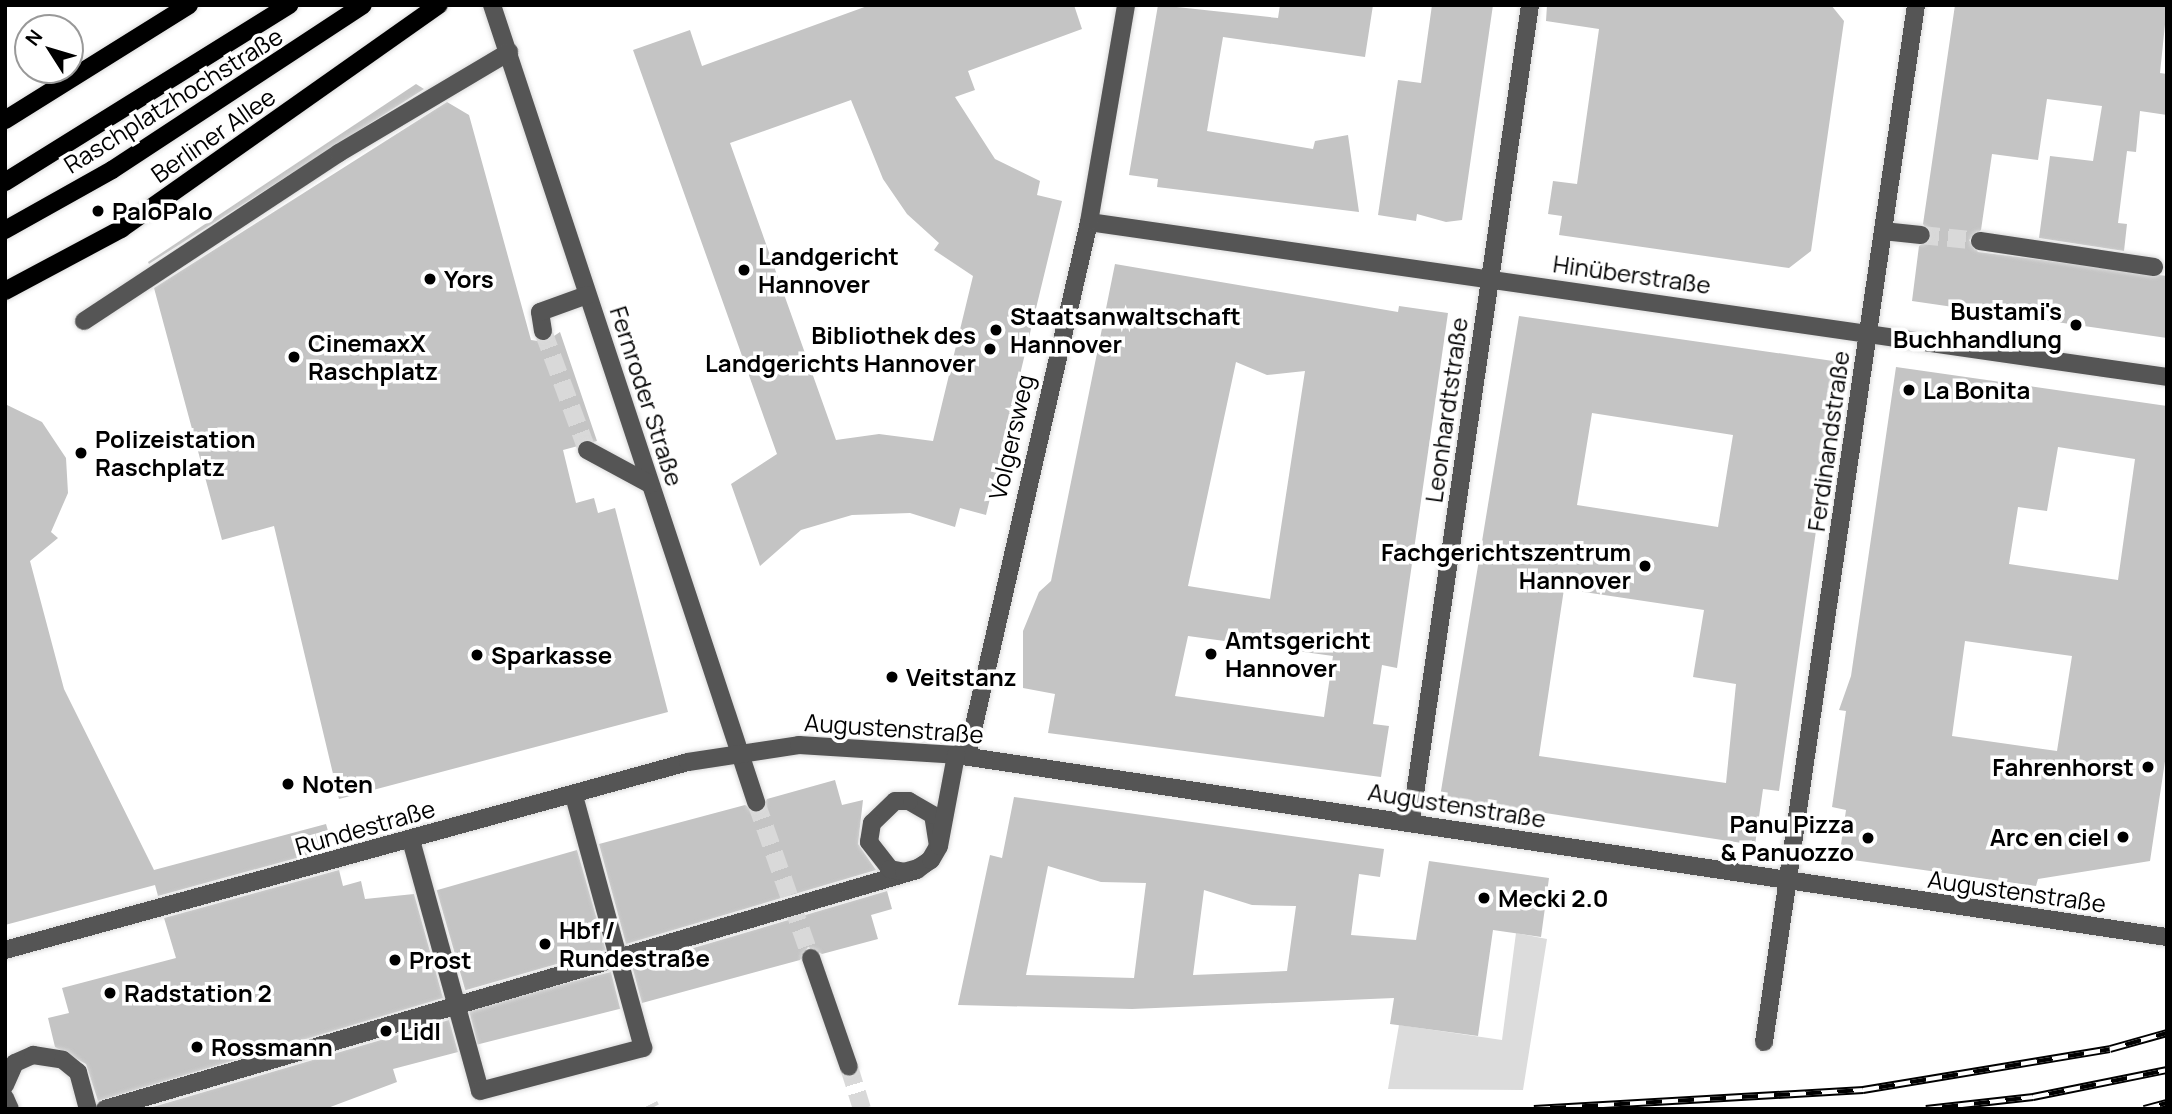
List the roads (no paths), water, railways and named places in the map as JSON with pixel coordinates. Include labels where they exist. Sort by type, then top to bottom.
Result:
[{"type":"main road","points":[[5,120],[189,5]]},
{"type":"main road","name":"Raschplatzhochstraße","points":[[5,183],[289,5]]},
{"type":"main road","name":"Raschplatzhochstraße","points":[[5,230],[113,170],[363,5]]},
{"type":"main road","name":"Berliner Allee","points":[[5,291],[121,229],[439,5]]},
{"type":"street","name":"Fernroder Straße","points":[[492,5],[756,802]]},
{"type":"street","name":"Volgersweg","points":[[105,1109],[917,870],[923,865],[930,860],[938,846],[933,815],[909,801],[895,801],[872,823],[869,842],[890,869],[904,872],[918,868],[925,864],[931,860],[939,846],[1089,222],[1126,5]]},
{"type":"street","name":"Leonhardtstraße","points":[[1411,821],[1530,5]]},
{"type":"street","name":"Ferdinandstraße","points":[[1764,1042],[1791,884],[1916,5]]},
{"type":"street","points":[[85,321],[339,153],[509,52]]},
{"type":"street","name":"Hinüberstraße","points":[[1089,222],[2167,377]]},
{"type":"street","points":[[1884,231],[1921,235]]},
{"type":"street","points":[[1980,240],[2154,267]]},
{"type":"street","points":[[543,331],[540,312],[587,295]]},
{"type":"street","points":[[587,450],[650,484]]},
{"type":"street","name":"Augustenstraße","points":[[738,751],[799,745],[961,755],[1411,821],[1791,884],[2167,937]]},
{"type":"street","name":"Rundestraße","points":[[5,950],[738,751]]},
{"type":"street","points":[[411,839],[480,1091],[643,1048],[574,795]]},
{"type":"street","points":[[811,957],[849,1067]]},
{"type":"street","points":[[5,1085],[15,1063],[33,1055],[63,1060],[78,1072],[88,1109]]},
{"type":"street","points":[[5,1098],[10,1109]]},
{"type":"tunnel","points":[[1921,235],[1980,241]]},
{"type":"tunnel","points":[[543,331],[587,450]]},
{"type":"tunnel","points":[[756,802],[811,958]]},
{"type":"tunnel","points":[[849,1067],[862,1109]]},
{"type":"tunnel","points":[[649,1105],[651,1109]]},
{"type":"railway","points":[[1534,1109],[1863,1090],[2110,1049],[2167,1033]]},
{"type":"railway","points":[[1926,1109],[2033,1097],[2167,1070]]},
{"type":"railway","points":[[2144,1109],[2167,1103]]},
{"type":"place","name":"PaloPalo","points":[[98,211]]},
{"type":"place","name":"Landgericht Hannover","points":[[744,270]]},
{"type":"place","name":"Yors","points":[[430,279]]},
{"type":"place","name":"Bustami's Buchhandlung","points":[[2076,325]]},
{"type":"place","name":"Staatsanwaltschaft Hannover","points":[[996,330]]},
{"type":"place","name":"Bibliothek des Landgerichts Hannover","points":[[990,349]]},
{"type":"place","name":"CinemaxX Raschplatz","points":[[294,357]]},
{"type":"place","name":"La Bonita","points":[[1909,390]]},
{"type":"place","name":"Polizeistation Raschplatz","points":[[81,453]]},
{"type":"place","name":"Fachgerichtszentrum Hannover","points":[[1645,566]]},
{"type":"place","name":"Amtsgericht Hannover","points":[[1211,654]]},
{"type":"place","name":"Sparkasse","points":[[477,655]]},
{"type":"place","name":"Veitstanz","points":[[892,677]]},
{"type":"place","name":"Fahrenhorst","points":[[2148,767]]},
{"type":"place","name":"Noten","points":[[288,784]]},
{"type":"place","name":"Arc en ciel","points":[[2123,837]]},
{"type":"place","name":"Panu Pizza & Panuozzo","points":[[1868,838]]},
{"type":"place","name":"Mecki 2.0","points":[[1484,898]]},
{"type":"place","name":"Hbf / Rundestraße","points":[[545,944]]},
{"type":"place","name":"Prost","points":[[395,960]]},
{"type":"place","name":"Radstation 2","points":[[110,993]]},
{"type":"place","name":"Lidl","points":[[386,1031]]},
{"type":"place","name":"Rossmann","points":[[197,1047]]}]
